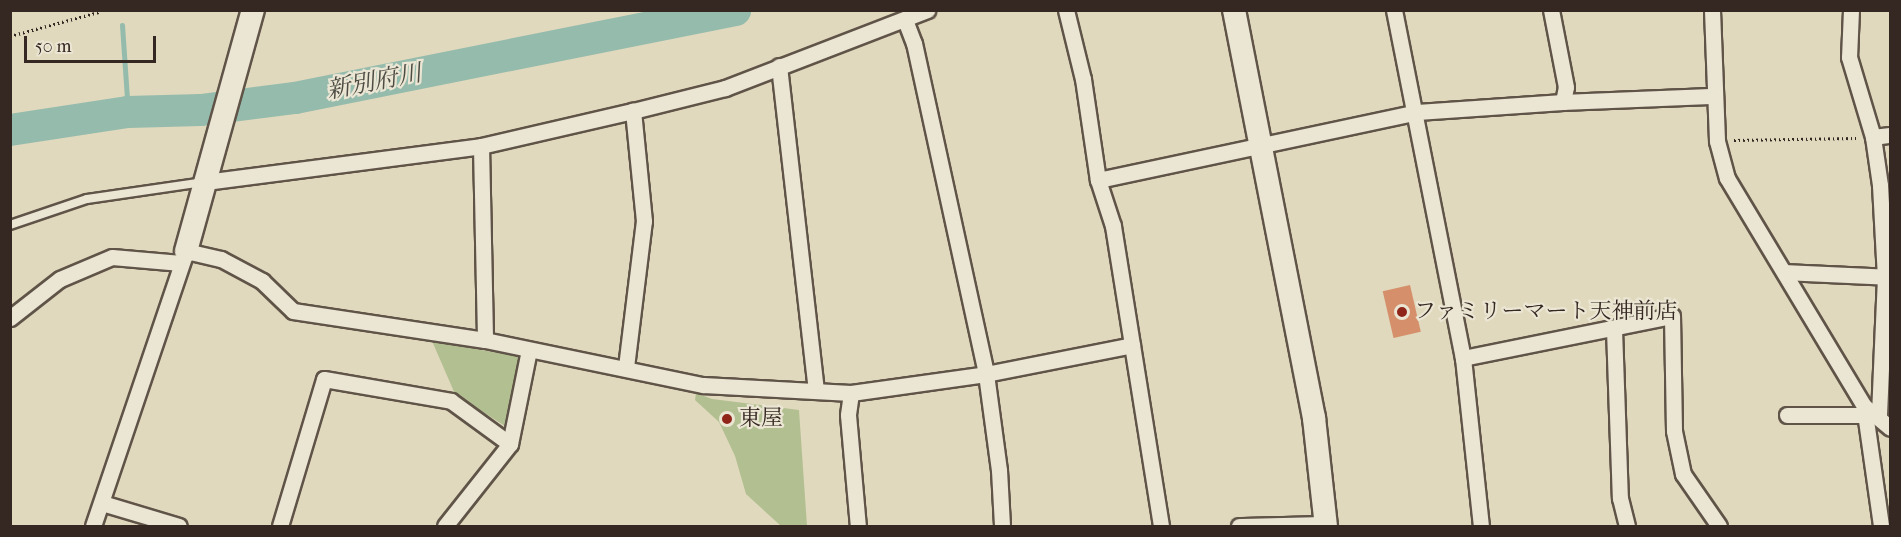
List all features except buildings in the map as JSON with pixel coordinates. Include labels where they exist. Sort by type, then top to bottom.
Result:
[{"type":"street","points":[[93,526],[184,257],[253,10]]},
{"type":"street","points":[[207,174],[481,146],[725,88],[927,10]]},
{"type":"street","points":[[1066,10],[1083,78],[1098,180],[1113,226],[1161,526]]},
{"type":"street","points":[[1234,10],[1263,144],[1314,418],[1326,525],[1239,526]]},
{"type":"street","points":[[1394,10],[1417,112],[1463,358],[1481,526]]},
{"type":"street","points":[[1551,10],[1566,87],[1563,102]]},
{"type":"street","points":[[1712,10],[1717,141],[1726,178],[1869,413],[1890,428]]},
{"type":"street","points":[[1851,10],[1849,57],[1873,138],[1888,277],[1869,413],[1881,526]]},
{"type":"street","points":[[905,20],[914,43],[986,374],[999,470],[1002,526]]},
{"type":"street","points":[[779,66],[816,390]]},
{"type":"street","points":[[1098,180],[1417,112],[1563,102],[1715,96]]},
{"type":"street","points":[[626,367],[644,221],[633,111]]},
{"type":"street","points":[[1873,138],[1890,135]]},
{"type":"street","points":[[481,146],[485,340]]},
{"type":"street","points":[[10,318],[60,279],[112,257],[184,257],[221,259],[262,281],[293,311],[485,340],[626,367],[703,385],[851,393],[986,374],[1132,345]]},
{"type":"street","points":[[1785,272],[1888,277]]},
{"type":"street","points":[[1463,358],[1672,316],[1674,431],[1683,474],[1719,526]]},
{"type":"street","points":[[1614,328],[1620,498],[1627,526]]},
{"type":"street","points":[[445,526],[510,444],[529,350]]},
{"type":"street","points":[[280,526],[324,379],[451,401],[510,444]]},
{"type":"street","points":[[851,393],[848,415],[858,526]]},
{"type":"street","points":[[1787,415],[1869,413]]},
{"type":"street","points":[[102,503],[179,526]]},
{"type":"lane","points":[[10,225],[87,199],[207,174]]},
{"type":"path","points":[[10,36],[104,10]]},
{"type":"path","points":[[1717,141],[1873,138]]},
{"type":"green space","points":[[432,341],[519,357],[505,426],[455,394]]},
{"type":"green space","points":[[696,393],[712,399],[799,410],[807,526],[781,526],[746,494],[735,456],[719,422],[695,400]]},
{"type":"waterway","name":"新別府川","points":[[10,130],[128,112],[201,110],[295,98],[735,10]]},
{"type":"waterway","points":[[122,25],[128,112]]},
{"type":"place","name":"ファミリーマート天神前店","points":[[1402,312]]},
{"type":"place","name":"東屋","points":[[727,419]]}]
